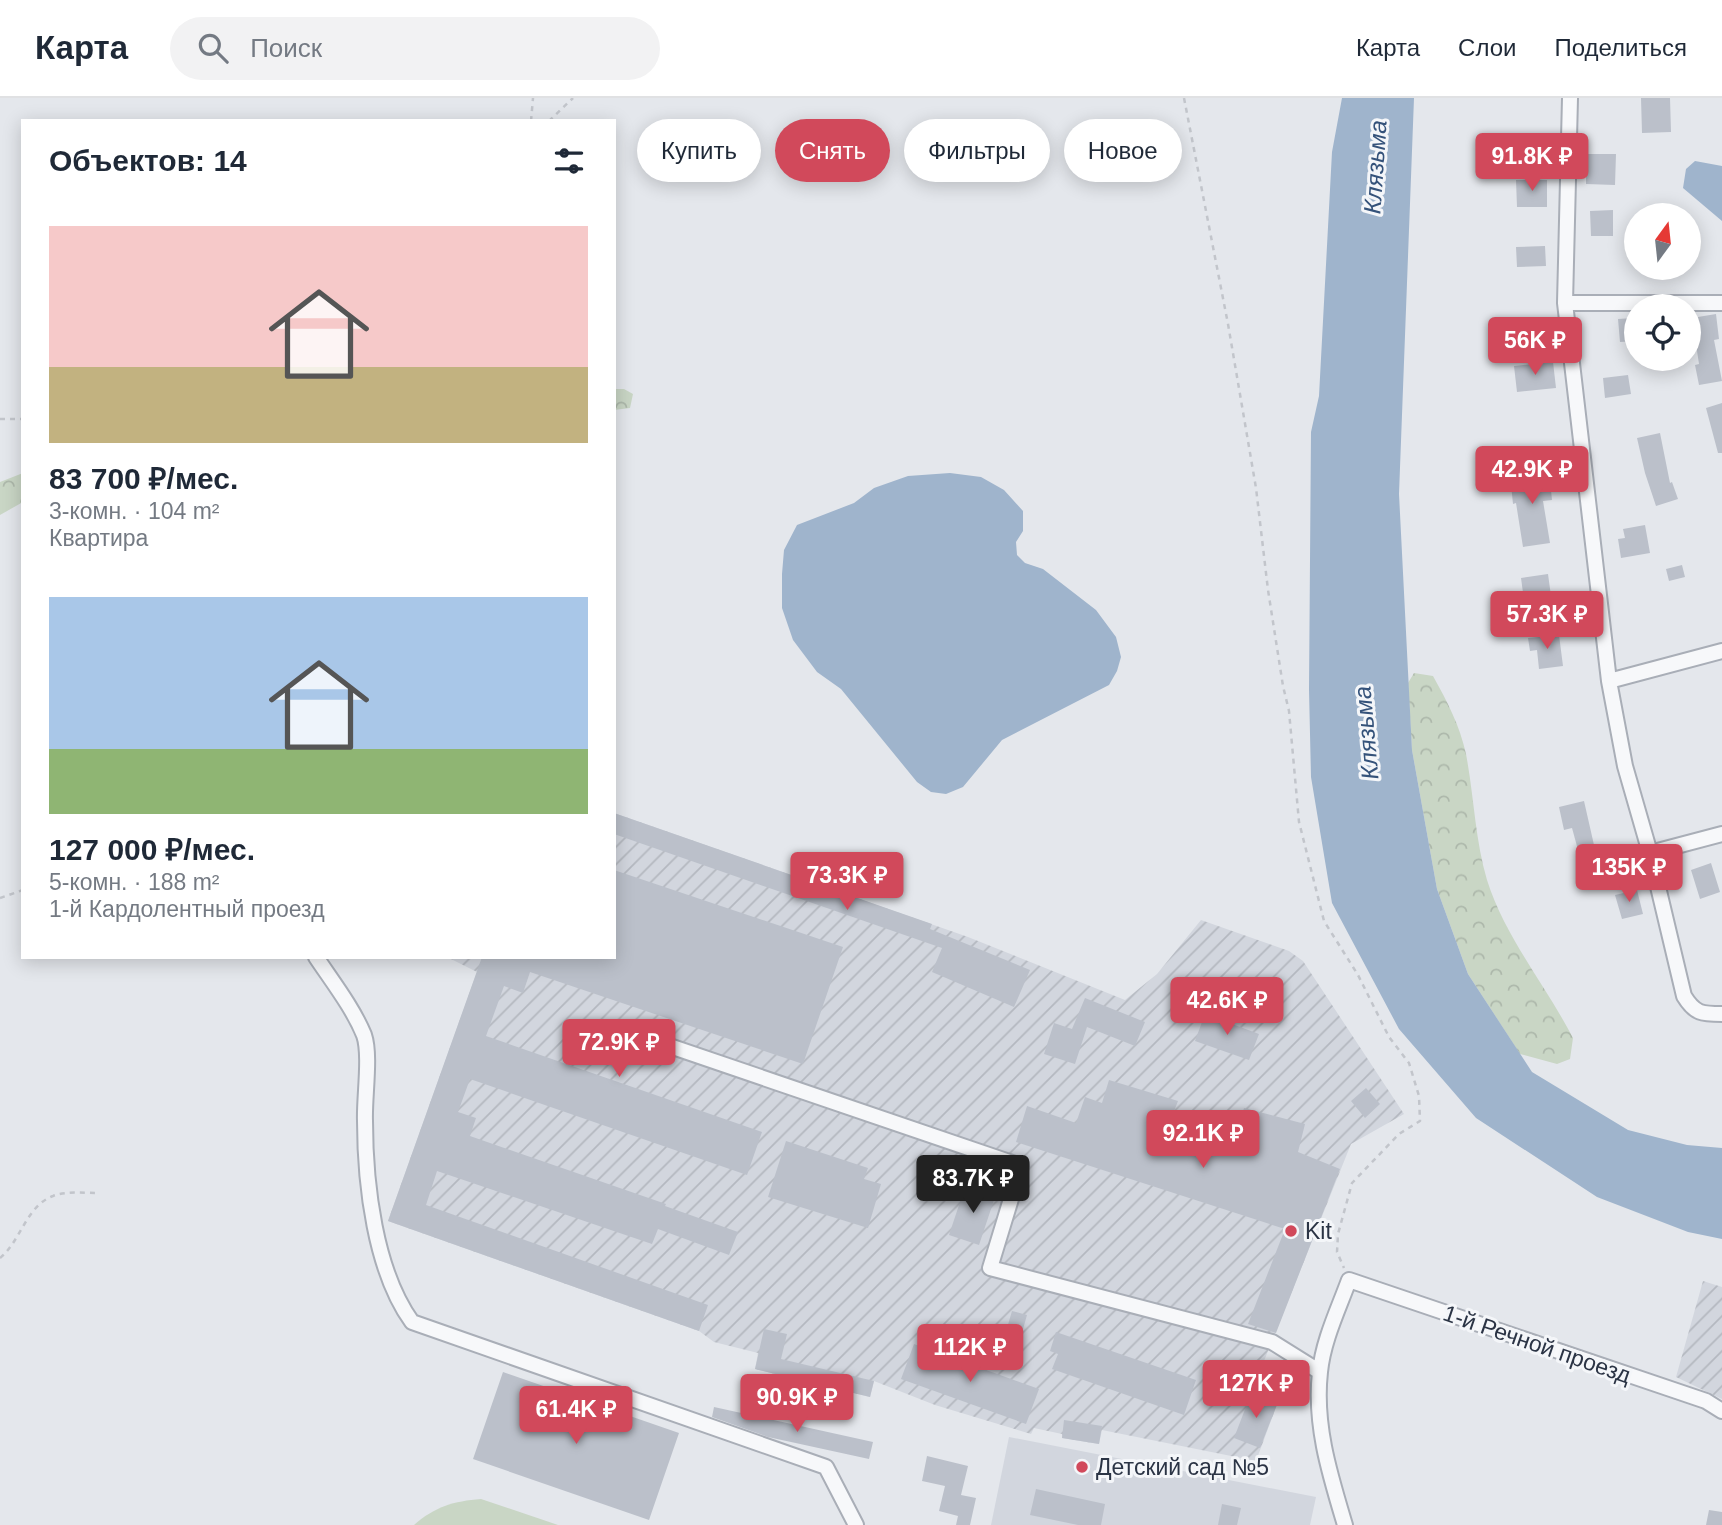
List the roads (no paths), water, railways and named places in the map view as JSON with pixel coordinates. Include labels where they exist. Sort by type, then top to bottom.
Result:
[{"type":"street","points":[[1570,98],[1565,303],[1609,681],[1625,766],[1650,853],[1684,996],[1691,1008],[1704,1014],[1722,1014]]},
{"type":"street","points":[[1565,303],[1722,303]]},
{"type":"street","points":[[1609,681],[1722,651]]},
{"type":"street","points":[[1650,853],[1722,834]]},
{"type":"street","points":[[317,959],[365,1037],[367,1163],[375,1227],[387,1278],[399,1304],[412,1322],[826,1467],[859,1524]]},
{"type":"street","points":[[655,1041],[1021,1166],[990,1268],[1272,1342],[1320,1372],[1320,1432],[1345,1525]]},
{"type":"street","name":"1-й Речной проезд","points":[[1320,1372],[1328,1338],[1349,1280],[1706,1401],[1722,1411]]},
{"type":"water","name":"Клязьма","points":[[1342,98],[1414,98],[1399,494],[1412,750],[1437,889],[1468,974],[1532,1072],[1628,1130],[1687,1145],[1722,1148],[1722,1239],[1688,1232],[1597,1197],[1476,1118],[1399,1029],[1332,903],[1311,777],[1311,432],[1319,396],[1332,152]]},
{"type":"water","points":[[1695,161],[1722,166],[1722,221],[1683,188],[1686,169]]},
{"type":"water","points":[[950,473],[981,477],[1004,490],[1023,511],[1023,531],[1016,542],[1017,555],[1025,563],[1043,569],[1096,610],[1116,637],[1121,657],[1109,685],[1002,740],[963,787],[946,794],[931,792],[917,782],[841,689],[817,672],[793,640],[782,608],[782,574],[784,550],[797,525],[854,503],[874,488],[908,476]]},
{"type":"place","name":"Kit","points":[[1291,1231]]},
{"type":"place","name":"Детский сад №5","points":[[1082,1467]]}]
